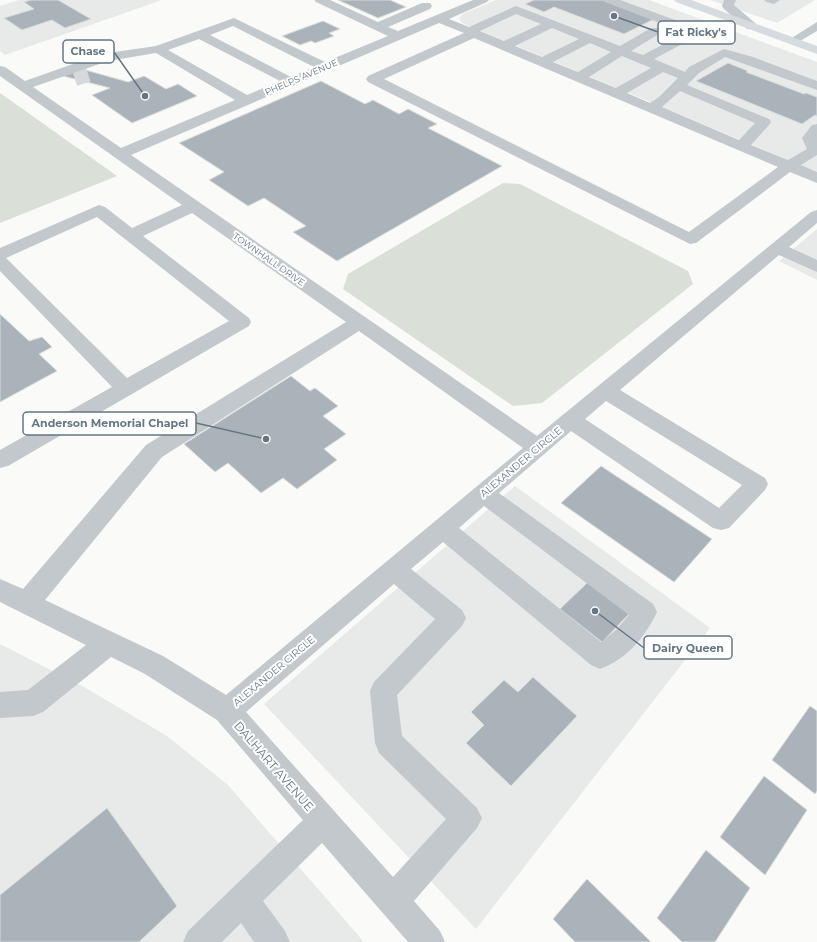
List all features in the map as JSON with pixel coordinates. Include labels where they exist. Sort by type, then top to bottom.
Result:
[{"type":"main road","points":[[680,0],[817,50]]},
{"type":"street","points":[[320,0],[398,36]]},
{"type":"street","points":[[412,0],[426,6],[443,17],[472,32],[817,178]]},
{"type":"street","points":[[609,0],[674,24],[687,31],[684,38],[644,60]]},
{"type":"street","points":[[730,0],[728,6],[751,26]]},
{"type":"street","name":"PHELPS AVENUE","points":[[120,154],[443,17],[472,2]]},
{"type":"street","points":[[742,146],[746,132],[764,122],[714,111],[683,82],[662,67],[551,24],[518,5],[472,32],[373,80],[690,239],[789,166],[816,149],[809,138],[817,128]]},
{"type":"street","points":[[377,26],[426,6]]},
{"type":"street","points":[[94,73],[234,22],[325,67]]},
{"type":"street","points":[[504,46],[551,24]]},
{"type":"street","points":[[793,41],[817,26]]},
{"type":"street","points":[[579,77],[655,31]]},
{"type":"street","points":[[200,34],[291,82]]},
{"type":"street","points":[[542,62],[589,39]]},
{"type":"street","points":[[23,86],[106,58],[158,49],[247,101]]},
{"type":"street","points":[[651,108],[664,100],[694,70],[724,53],[748,60],[817,86]]},
{"type":"street","points":[[617,93],[662,67]]},
{"type":"street","name":"TOWNHALL DRIVE","points":[[0,70],[538,447]]},
{"type":"street","points":[[42,80],[75,79]]},
{"type":"street","points":[[692,125],[714,111]]},
{"type":"street","points":[[132,235],[194,206]]},
{"type":"street","points":[[0,254],[99,210],[242,322],[0,460]]},
{"type":"street","name":"ALEXANDER CIRCLE","points":[[227,711],[483,493],[817,215]]},
{"type":"street","points":[[778,248],[817,267]]},
{"type":"street","points":[[0,261],[126,389]]},
{"type":"street","points":[[27,603],[154,451],[359,322]]},
{"type":"street","points":[[570,420],[721,520],[757,484],[606,391]]},
{"type":"street","points":[[443,528],[600,657],[613,649],[637,626],[644,612],[483,493]]},
{"type":"street","points":[[393,901],[467,818],[389,743],[383,691],[453,618],[394,570]]},
{"type":"street","name":"DALHART AVENUE","points":[[0,590],[154,665],[227,711],[322,822],[429,942]]},
{"type":"street","points":[[0,705],[33,703],[108,643]]},
{"type":"street","points":[[199,942],[322,822]]},
{"type":"street","points":[[243,900],[274,942]]},
{"type":"shaded area","points":[[19,0],[162,0],[5,55],[0,51],[0,6]]},
{"type":"shaded area","points":[[496,0],[649,0],[817,62],[817,172],[462,23],[459,18],[463,14]]},
{"type":"shaded area","points":[[710,0],[815,0],[777,23]]},
{"type":"shaded area","points":[[0,93],[117,176],[0,223]]},
{"type":"shaded area","points":[[503,183],[520,184],[688,271],[693,284],[542,403],[513,406],[343,289],[348,274]]},
{"type":"shaded area","points":[[817,229],[817,280],[779,261]]},
{"type":"shaded area","points":[[515,486],[710,628],[476,929],[264,704]]},
{"type":"shaded area","points":[[0,644],[84,687],[167,736],[228,785],[364,942],[0,942]]},
{"type":"building","points":[[31,0],[58,0],[91,19],[65,28],[52,20],[22,30],[4,18],[34,9],[24,2]]},
{"type":"building","points":[[338,0],[390,0],[406,7],[378,18]]},
{"type":"building","points":[[534,0],[603,0],[654,19],[624,34],[554,7],[544,12],[525,4]]},
{"type":"building","points":[[323,21],[340,29],[329,33],[334,36],[315,43],[311,41],[300,45],[282,36]]},
{"type":"building","points":[[728,63],[748,71],[746,72],[804,94],[806,93],[817,97],[817,116],[815,115],[802,124],[696,81]]},
{"type":"building","points":[[82,69],[128,82],[144,76],[166,89],[178,84],[197,96],[132,123],[92,95],[110,88],[63,76]]},
{"type":"building","points":[[321,81],[365,104],[373,100],[399,114],[408,109],[437,124],[428,128],[502,166],[337,261],[293,232],[306,226],[264,198],[248,206],[209,180],[224,172],[179,143]]},
{"type":"building","points":[[0,314],[29,341],[42,337],[52,347],[39,354],[57,371],[0,402]]},
{"type":"building","points":[[291,376],[310,391],[315,388],[338,406],[323,416],[346,434],[324,449],[337,460],[297,489],[283,478],[261,493],[228,463],[215,472],[184,444]]},
{"type":"building","points":[[601,466],[712,539],[674,582],[561,503]]},
{"type":"building","points":[[589,581],[630,613],[602,642],[560,609]]},
{"type":"building","points":[[533,677],[577,716],[511,786],[466,743],[484,725],[471,712],[504,680],[518,692]]},
{"type":"building","points":[[810,706],[817,711],[817,791],[815,794],[772,760]]},
{"type":"building","points":[[764,776],[807,810],[765,875],[720,837]]},
{"type":"building","points":[[107,808],[177,906],[139,942],[0,942],[0,895]]},
{"type":"building","points":[[706,850],[750,888],[715,942],[682,942],[657,918]]},
{"type":"building","points":[[587,879],[651,942],[575,942],[553,919]]},
{"type":"tunnel","points":[[75,79],[94,73]]},
{"type":"place","name":"Fat Ricky's","points":[[614,16]]},
{"type":"place","name":"Chase","points":[[145,96]]},
{"type":"place","name":"Anderson Memorial Chapel","points":[[266,439]]},
{"type":"place","name":"Dairy Queen","points":[[595,611]]}]
